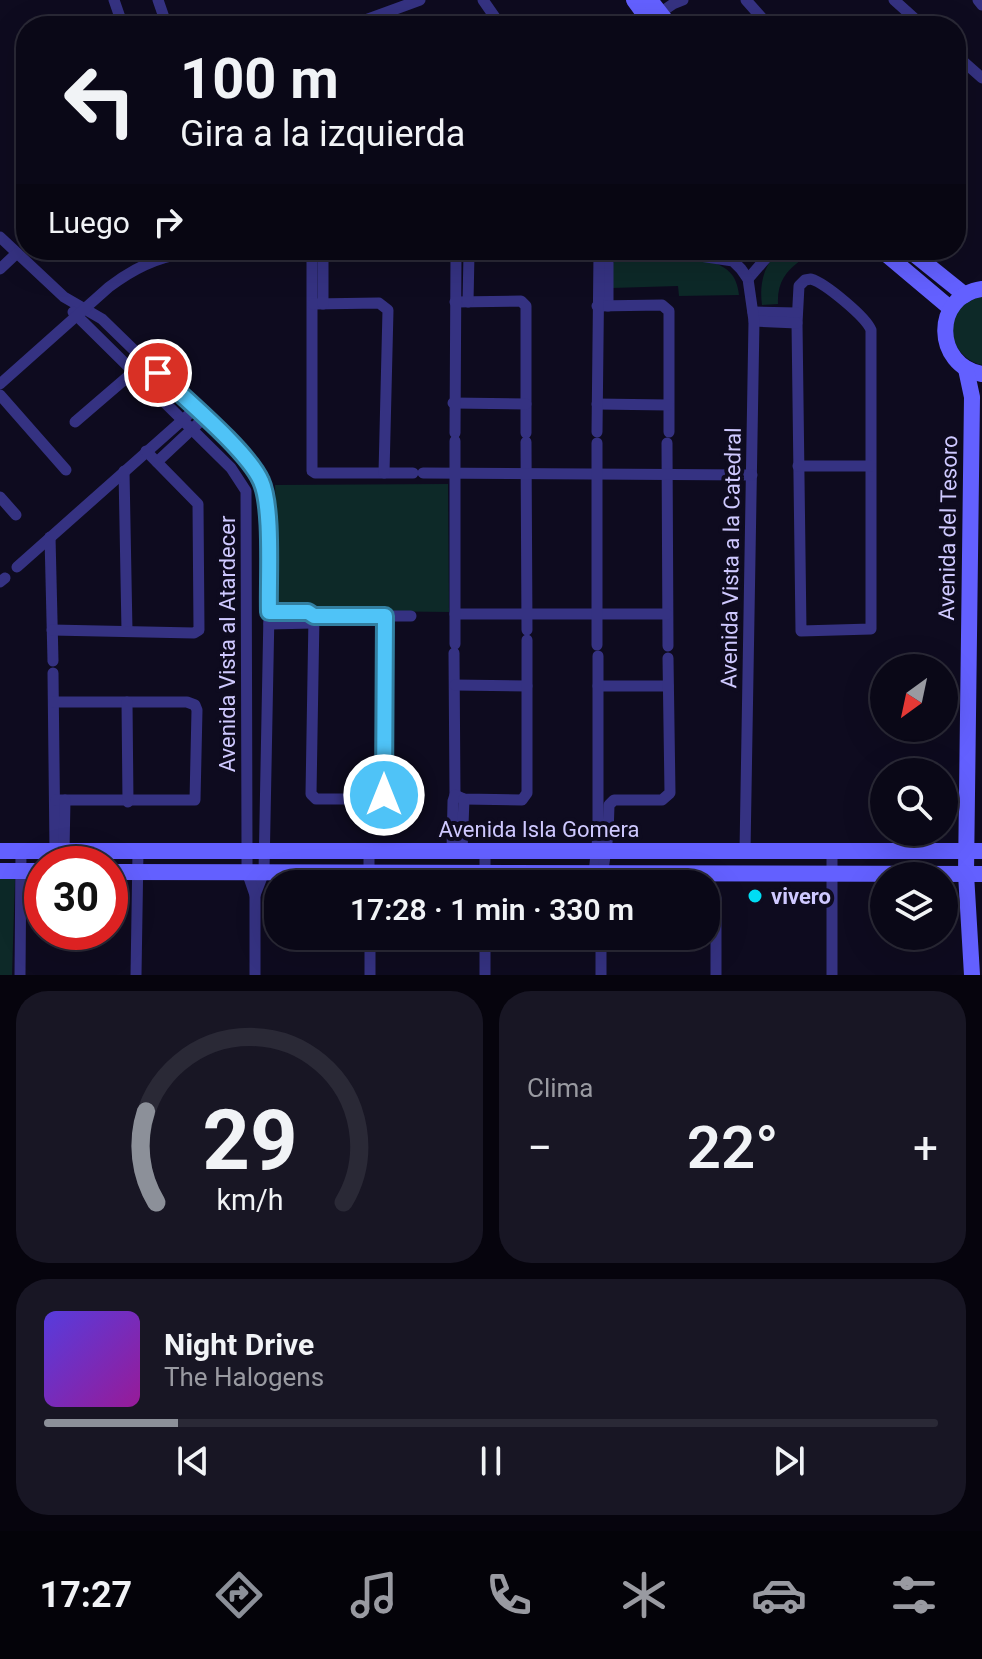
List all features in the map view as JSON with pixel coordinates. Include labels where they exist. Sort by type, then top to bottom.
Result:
[{"type":"street","points":[[376,16],[420,0]]},
{"type":"street","points":[[634,0],[651,16]]},
{"type":"street","points":[[659,16],[683,0]]},
{"type":"street","points":[[746,0],[760,16]]},
{"type":"street","points":[[894,0],[912,16]]},
{"type":"street","points":[[978,0],[982,5]]},
{"type":"street","points":[[966,64],[982,78]]},
{"type":"street","name":"Avenida Vista al Atardecer","points":[[0,237],[16,252]]},
{"type":"street","points":[[0,269],[16,254]]},
{"type":"street","name":"Avenida Vista al Atardecer","points":[[24,260],[64,297],[76,318],[236,474],[247,499],[247,851],[256,872]]},
{"type":"street","points":[[0,384],[124,275],[156,260]]},
{"type":"street","points":[[317,260],[312,471],[315,473],[526,473],[752,478]]},
{"type":"street","points":[[457,851],[453,403],[455,302],[461,260]]},
{"type":"street","points":[[463,260],[468,302]]},
{"type":"street","points":[[600,870],[597,404],[603,260]]},
{"type":"street","points":[[715,260],[741,270]]},
{"type":"street","points":[[741,270],[742,260]]},
{"type":"street","points":[[741,270],[757,260]]},
{"type":"street","points":[[893,260],[950,308]]},
{"type":"street","points":[[921,260],[965,295]]},
{"type":"street","name":"Avenida Vista a la Catedral","points":[[741,270],[754,317],[745,851]]},
{"type":"street","points":[[811,279],[823,285],[869,324],[871,629],[801,631],[797,318],[799,286],[811,279]]},
{"type":"street","points":[[974,372],[948,351],[944,326],[950,308],[965,295],[982,289]]},
{"type":"street","name":"Avenida Vista al Atardecer","points":[[64,297],[88,308],[102,319],[249,462],[262,482],[267,501],[269,618],[265,851],[256,872]]},
{"type":"street","points":[[455,302],[521,301],[526,306],[525,797],[522,800],[457,798]]},
{"type":"street","points":[[318,304],[379,303],[388,310],[384,473]]},
{"type":"street","points":[[601,851],[609,805],[614,800],[662,800],[670,793],[667,614],[669,311],[662,305],[603,306]]},
{"type":"street","points":[[754,317],[797,318]]},
{"type":"street","name":"Avenida del Tesoro","points":[[972,975],[974,372]]},
{"type":"street","points":[[75,422],[132,373]]},
{"type":"street","points":[[0,395],[66,470]]},
{"type":"street","points":[[453,403],[526,404]]},
{"type":"street","points":[[597,404],[668,405]]},
{"type":"street","points":[[17,567],[195,409]]},
{"type":"street","points":[[157,462],[204,418]]},
{"type":"street","points":[[52,630],[194,633],[199,630],[198,504],[146,451]]},
{"type":"street","points":[[798,466],[870,466]]},
{"type":"street","points":[[124,471],[127,631]]},
{"type":"street","points":[[0,497],[16,515]]},
{"type":"street","points":[[50,537],[60,846]]},
{"type":"street","points":[[455,614],[667,614]]},
{"type":"street","points":[[314,620],[311,794],[316,799],[380,799],[384,795],[385,616]]},
{"type":"street","points":[[269,618],[314,620],[411,616]]},
{"type":"street","points":[[455,685],[527,686]]},
{"type":"street","points":[[598,686],[668,686]]},
{"type":"street","points":[[54,702],[187,702],[195,705],[197,710],[195,800],[60,800]]},
{"type":"street","points":[[127,702],[128,802]]},
{"type":"street","name":"Avenida Isla Gomera","points":[[0,851],[21,851]]},
{"type":"street","points":[[20,975],[21,851]]},
{"type":"street","name":"Avenida Isla Gomera","points":[[128,851],[974,851]]},
{"type":"street","points":[[136,975],[138,851]]},
{"type":"street","points":[[369,851],[369,870]]},
{"type":"street","points":[[485,851],[485,870]]},
{"type":"street","points":[[832,851],[832,975]]},
{"type":"street","points":[[0,871],[21,871]]},
{"type":"street","name":"Avenida Isla Gomera","points":[[128,872],[264,872]]},
{"type":"street","points":[[255,975],[256,872]]},
{"type":"street","name":"Avenida Isla Gomera","points":[[720,875],[974,874]]},
{"type":"street","points":[[370,950],[370,975]]},
{"type":"street","points":[[485,950],[485,975]]},
{"type":"street","points":[[601,950],[601,975]]},
{"type":"street","points":[[716,950],[716,975]]},
{"type":"green space","points":[[771,260],[801,260],[786,274],[779,290],[778,304],[762,305],[761,290]]},
{"type":"green space","points":[[615,261],[706,261],[725,268],[733,276],[739,295],[679,296],[678,286],[612,288],[611,265]]},
{"type":"green space","points":[[982,294],[982,365],[973,362],[959,350],[952,334],[952,325],[959,308]]},
{"type":"green space","points":[[448,484],[449,612],[279,610],[275,485]]},
{"type":"green space","points":[[0,879],[15,879],[12,975],[0,975]]},
{"type":"place","name":"vivero","points":[[755,896]]},
{"type":"route","points":[[158,373],[249,462],[262,482],[267,501],[269,612],[308,612],[314,616],[385,616],[384,795]]}]
